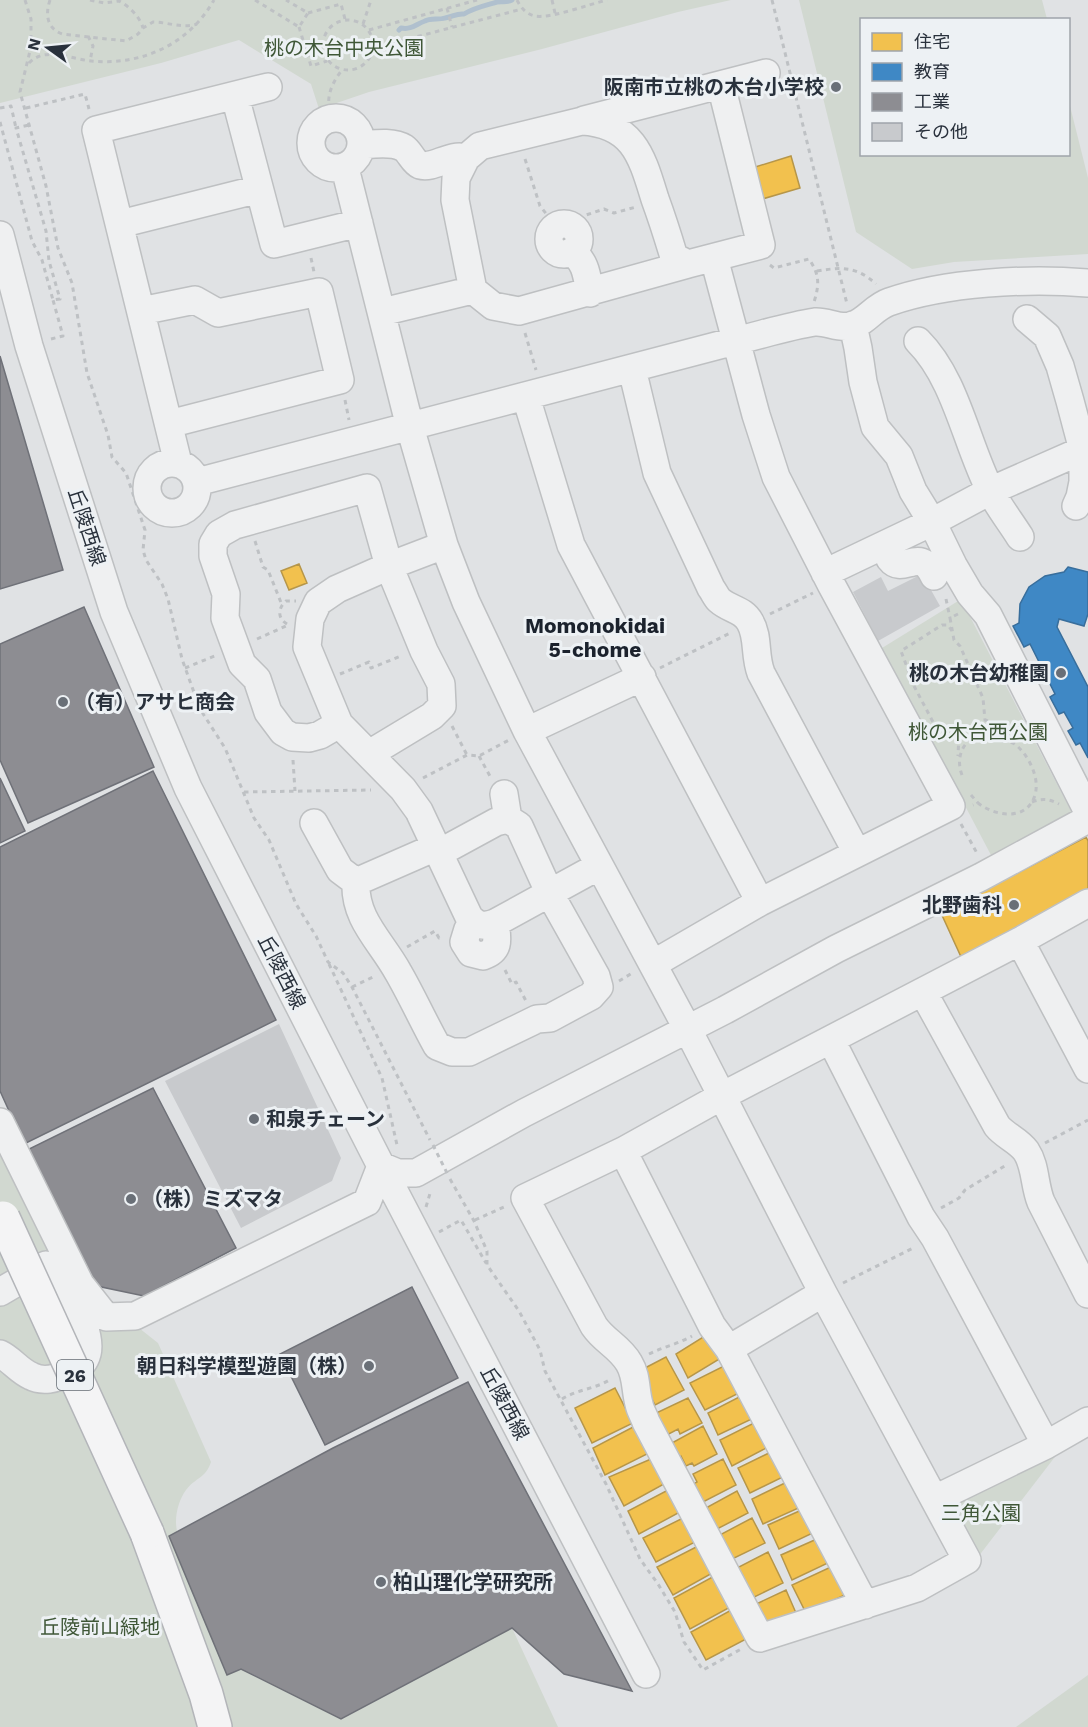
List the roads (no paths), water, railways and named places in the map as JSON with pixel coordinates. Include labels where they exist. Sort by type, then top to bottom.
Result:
[{"type":"highway","name":"26","points":[[2,1215],[147,1533],[206,1694],[215,1727]]},
{"type":"street","points":[[721,85],[761,245],[519,311],[493,306],[473,290],[455,200],[456,178],[466,158],[480,146],[766,73]]},
{"type":"street","points":[[268,87],[96,130],[169,424],[188,473],[198,491],[190,507],[182,512],[173,514],[161,512],[142,500],[153,471],[169,463],[188,473],[411,427],[815,322],[845,327],[853,325],[880,306],[914,294],[990,284],[1054,281],[1088,283]]},
{"type":"street","points":[[236,96],[274,244],[359,223]]},
{"type":"street","points":[[334,118],[351,122],[361,137],[362,145],[354,161],[345,168],[325,166],[316,159],[311,147],[313,131],[319,124],[334,118]]},
{"type":"street","points":[[582,121],[597,122],[623,135],[642,157],[674,256],[688,264]]},
{"type":"street","points":[[362,145],[392,144],[404,148],[417,163],[423,165],[452,157],[466,158]]},
{"type":"street","points":[[345,168],[411,427],[444,545],[466,602],[527,731],[687,1028],[722,1096],[823,1293],[967,1560],[916,1588],[760,1638],[646,1422],[639,1406],[635,1377],[630,1364],[614,1344],[601,1336],[594,1326],[525,1198],[623,1151],[722,1096],[1020,941],[1088,903]]},
{"type":"street","points":[[120,224],[259,189]]},
{"type":"street","name":"丘陵西線","points":[[0,235],[29,346],[114,612],[188,788],[389,1155],[646,1674]]},
{"type":"street","points":[[567,235],[585,266],[590,293]]},
{"type":"street","points":[[653,964],[760,902],[959,805],[825,573],[777,477],[756,415],[714,258]]},
{"type":"street","points":[[382,312],[473,290]]},
{"type":"street","points":[[141,311],[195,300],[218,313],[319,292],[340,380],[169,424]]},
{"type":"street","points":[[1026,319],[1047,336],[1060,366],[1085,449],[1083,482],[1076,506]]},
{"type":"street","points":[[853,325],[863,382],[875,427],[899,456],[913,491],[970,594],[988,615],[1088,812]]},
{"type":"street","points":[[918,341],[927,350],[945,380],[990,490],[1020,537]]},
{"type":"street","points":[[632,369],[657,472],[711,588],[719,600],[744,613],[751,623],[757,663],[761,673],[857,853]]},
{"type":"street","points":[[534,395],[571,545],[760,902]]},
{"type":"street","points":[[825,573],[932,522],[990,490],[1085,449]]},
{"type":"street","points":[[339,724],[320,735],[309,738],[292,737],[283,732],[268,712],[257,679],[242,664],[225,618],[226,594],[213,556],[213,544],[219,534],[234,525],[367,488],[389,566],[422,647],[441,684],[442,706],[432,716],[369,754]]},
{"type":"street","points":[[444,545],[337,589],[318,602],[310,619],[308,647],[339,724],[403,789],[420,811],[469,917],[478,927],[498,937],[494,950]]},
{"type":"street","points":[[884,545],[890,559],[896,564],[905,565],[913,560],[923,561],[930,567],[934,576]]},
{"type":"street","points":[[527,731],[642,677]]},
{"type":"street","points":[[314,823],[340,870],[356,882],[358,908],[369,930],[390,958],[437,1046],[452,1052],[469,1052],[537,1019],[550,1018],[591,996],[599,987],[596,976],[550,894],[519,826],[506,807],[496,822],[437,850],[356,882]]},
{"type":"street","points":[[389,1155],[398,1173],[416,1173],[836,949],[1088,819]]},
{"type":"street","points":[[478,927],[550,894],[599,866]]},
{"type":"street","points":[[1020,941],[1088,1069]]},
{"type":"street","points":[[923,992],[997,1126],[1004,1135],[1020,1144],[1027,1153],[1041,1202],[1088,1294]]},
{"type":"street","points":[[831,1040],[921,1216],[1046,1445]]},
{"type":"street","points":[[0,1122],[80,1284],[106,1317],[135,1316],[367,1202],[389,1155]]},
{"type":"street","points":[[623,1151],[712,1326],[729,1348],[865,1605]]},
{"type":"street","points":[[0,1154],[87,1332],[88,1345],[85,1359],[77,1368],[59,1378],[44,1379],[30,1376],[0,1354]]},
{"type":"street","points":[[0,1292],[52,1262]]},
{"type":"street","points":[[729,1348],[823,1293]]},
{"type":"street","points":[[935,1499],[1046,1445],[1088,1421]]},
{"type":"waterway","points":[[399,30],[427,20],[443,19],[497,2],[512,0]]},
{"type":"place","name":"阪南市立桃の木台小学校","points":[[836,87]]},
{"type":"place","name":"桃の木台幼稚園","points":[[1061,673]]},
{"type":"place","name":"（有）アサヒ商会","points":[[63,702]]},
{"type":"place","name":"北野歯科","points":[[1014,905]]},
{"type":"place","name":"和泉チェーン","points":[[254,1119]]},
{"type":"place","name":"（株）ミズマタ","points":[[131,1199]]},
{"type":"place","name":"朝日科学模型遊園（株）","points":[[369,1366]]},
{"type":"place","name":"柏山理化学研究所","points":[[381,1582]]},
{"type":"district","name":"Momonokidai 5-chome","points":[[595,637]]},
{"type":"park label","name":"桃の木台中央公園","points":[[344,48]]},
{"type":"park label","name":"桃の木台西公園","points":[[978,732]]},
{"type":"park label","name":"三角公園","points":[[981,1513]]},
{"type":"park label","name":"丘陵前山緑地","points":[[100,1627]]}]
